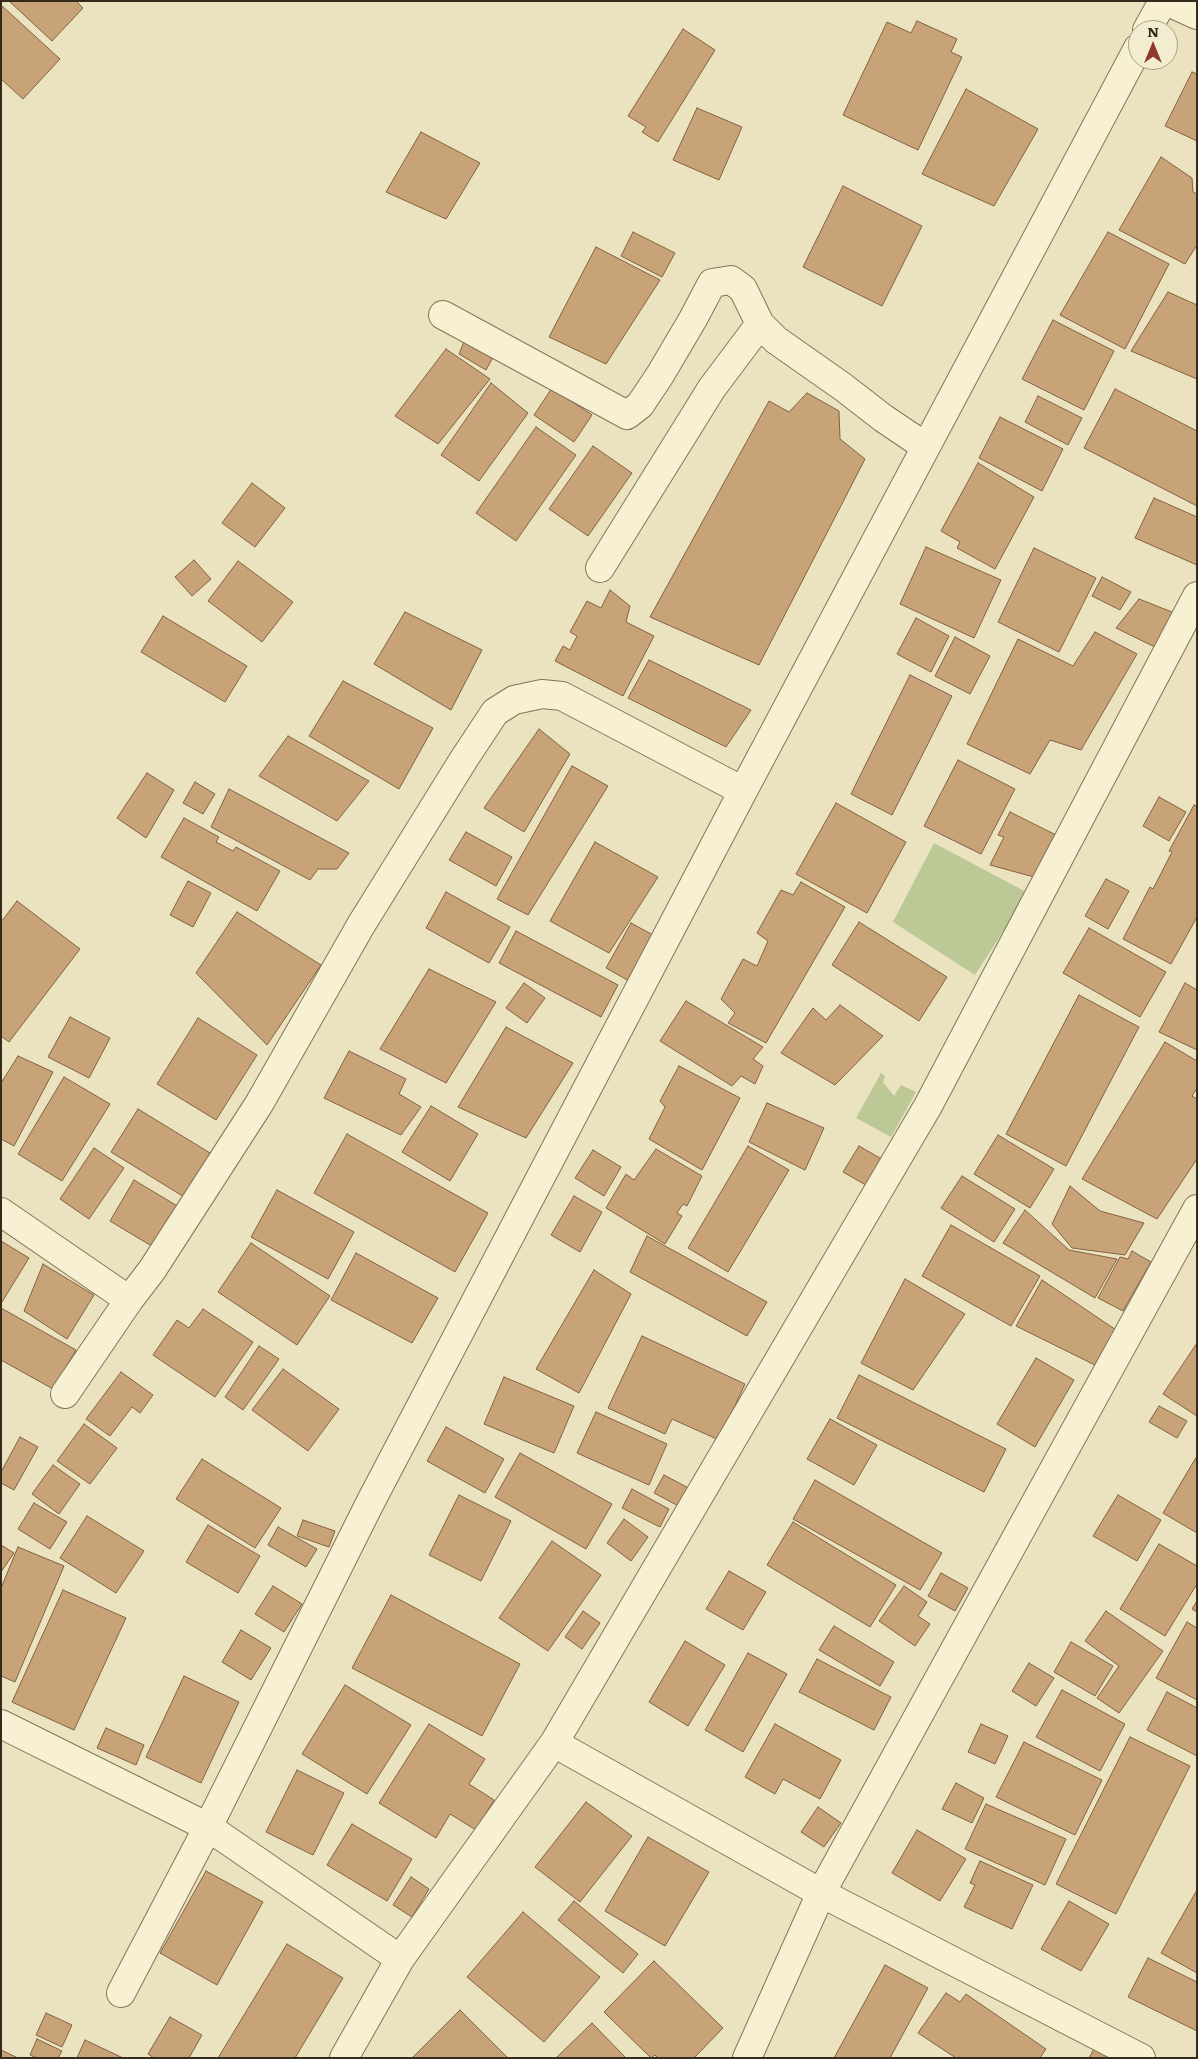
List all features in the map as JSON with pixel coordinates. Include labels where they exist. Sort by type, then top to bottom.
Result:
[{"type":"street","points":[[1154,20],[1165,1],[1197,15]]},
{"type":"street","points":[[121,1993],[208,1827],[370,1503],[743,791],[1128,67]]},
{"type":"street","points":[[443,315],[627,415],[640,405],[660,375],[694,319],[712,283],[731,280],[743,289],[760,324],[783,345],[843,387],[882,418],[926,447]]},
{"type":"street","points":[[600,568],[712,388],[760,324]]},
{"type":"street","points":[[344,2058],[400,1959],[554,1743],[928,1106],[1197,596]]},
{"type":"street","points":[[65,1394],[129,1300],[152,1270],[259,1104],[361,925],[495,712],[514,700],[542,694],[562,696],[743,791]]},
{"type":"street","points":[[746,2058],[821,1893],[1197,1209]]},
{"type":"street","points":[[1,1212],[129,1300]]},
{"type":"street","points":[[1,1724],[208,1827],[400,1959]]},
{"type":"street","points":[[554,1743],[821,1893],[1141,2058]]},
{"type":"green space","points":[[934,843],[1028,893],[975,975],[893,922]]},
{"type":"green space","points":[[881,1073],[885,1076],[883,1082],[894,1096],[901,1085],[916,1092],[891,1137],[856,1118]]},
{"type":"building","points":[[9,1],[76,1],[83,8],[52,41]]},
{"type":"building","points":[[1,5],[60,59],[23,99],[1,79]]},
{"type":"building","points":[[917,21],[957,39],[951,52],[962,57],[918,150],[843,115],[887,22],[911,33]]},
{"type":"building","points":[[683,29],[715,50],[658,142],[642,132],[646,127],[628,116]]},
{"type":"building","points":[[1192,72],[1197,74],[1197,141],[1165,126]]},
{"type":"building","points":[[966,89],[1038,129],[994,206],[922,174]]},
{"type":"building","points":[[697,108],[742,127],[719,180],[673,160]]},
{"type":"building","points":[[421,132],[480,163],[446,219],[386,192]]},
{"type":"building","points":[[1161,157],[1192,178],[1193,192],[1197,194],[1197,245],[1185,264],[1119,230]]},
{"type":"building","points":[[843,186],[922,226],[882,306],[803,267]]},
{"type":"building","points":[[633,232],[675,253],[662,277],[621,256]]},
{"type":"building","points":[[1108,232],[1169,264],[1125,349],[1060,315]]},
{"type":"building","points":[[596,247],[660,280],[606,364],[549,337]]},
{"type":"building","points":[[1168,292],[1197,305],[1197,379],[1131,351]]},
{"type":"building","points":[[1053,320],[1114,351],[1084,410],[1022,379]]},
{"type":"building","points":[[468,332],[498,348],[486,370],[459,354]]},
{"type":"building","points":[[446,349],[490,379],[438,444],[395,416]]},
{"type":"building","points":[[491,383],[528,413],[479,481],[441,455]]},
{"type":"building","points":[[552,388],[592,415],[574,442],[534,415]]},
{"type":"building","points":[[1115,389],[1197,431],[1197,506],[1084,448]]},
{"type":"building","points":[[807,393],[839,411],[840,439],[865,459],[759,665],[650,617],[769,401],[789,412]]},
{"type":"building","points":[[1038,396],[1082,418],[1068,445],[1025,422]]},
{"type":"building","points":[[1000,417],[1063,449],[1042,491],[979,458]]},
{"type":"building","points":[[536,427],[576,455],[516,541],[476,513]]},
{"type":"building","points":[[593,446],[632,473],[588,536],[549,509]]},
{"type":"building","points":[[978,463],[1034,497],[995,569],[957,548],[960,542],[941,531]]},
{"type":"building","points":[[252,483],[285,508],[255,547],[222,523]]},
{"type":"building","points":[[1154,498],[1197,517],[1197,565],[1135,538]]},
{"type":"building","points":[[926,547],[1001,580],[974,638],[900,604]]},
{"type":"building","points":[[1034,548],[1096,578],[1059,652],[998,622]]},
{"type":"building","points":[[194,560],[211,579],[192,596],[175,577]]},
{"type":"building","points":[[238,561],[293,602],[262,642],[208,601]]},
{"type":"building","points":[[1102,577],[1131,592],[1120,610],[1092,596]]},
{"type":"building","points":[[610,590],[630,606],[626,622],[654,636],[623,696],[555,661],[563,646],[570,650],[577,636],[570,632],[587,601],[601,608]]},
{"type":"building","points":[[1139,599],[1182,616],[1165,652],[1116,628]]},
{"type":"building","points":[[405,612],[482,650],[451,710],[374,664]]},
{"type":"building","points":[[163,616],[247,666],[225,702],[141,652]]},
{"type":"building","points":[[916,618],[949,636],[931,672],[897,654]]},
{"type":"building","points":[[1095,632],[1137,654],[1081,750],[1050,740],[1030,774],[967,744],[1018,639],[1073,666]]},
{"type":"building","points":[[955,637],[990,656],[970,694],[935,676]]},
{"type":"building","points":[[649,660],[751,710],[726,747],[628,698]]},
{"type":"building","points":[[910,675],[952,696],[892,815],[851,794]]},
{"type":"building","points":[[343,681],[433,728],[399,789],[309,736]]},
{"type":"building","points":[[539,729],[570,754],[524,832],[484,808]]},
{"type":"building","points":[[288,736],[369,781],[337,821],[259,776]]},
{"type":"building","points":[[958,760],[1015,789],[981,854],[924,826]]},
{"type":"building","points":[[572,766],[608,786],[528,915],[497,899]]},
{"type":"building","points":[[147,773],[174,790],[146,838],[117,818]]},
{"type":"building","points":[[195,782],[215,794],[203,814],[183,803]]},
{"type":"building","points":[[229,789],[349,853],[337,869],[318,869],[310,880],[211,827]]},
{"type":"building","points":[[1159,797],[1186,812],[1169,841],[1143,826]]},
{"type":"building","points":[[836,803],[906,842],[867,913],[796,874]]},
{"type":"building","points":[[1194,805],[1197,806],[1197,917],[1171,964],[1123,939],[1150,887],[1153,889],[1172,852],[1169,851]]},
{"type":"building","points":[[1010,812],[1064,839],[1034,877],[990,865],[1004,837],[998,835]]},
{"type":"building","points":[[184,818],[219,837],[216,842],[233,851],[236,847],[280,871],[257,911],[161,857]]},
{"type":"building","points":[[466,832],[512,857],[496,886],[449,860]]},
{"type":"building","points":[[595,842],[658,877],[609,953],[550,921]]},
{"type":"building","points":[[1106,879],[1129,891],[1108,929],[1085,916]]},
{"type":"building","points":[[188,881],[211,893],[193,927],[170,915]]},
{"type":"building","points":[[801,882],[845,907],[766,1043],[728,1023],[735,1013],[721,999],[743,959],[757,966],[768,941],[757,933],[781,890],[793,895]]},
{"type":"building","points":[[446,892],[510,927],[489,963],[426,928]]},
{"type":"building","points":[[17,901],[80,949],[9,1042],[1,1036],[1,922]]},
{"type":"building","points":[[237,912],[321,965],[267,1045],[196,973]]},
{"type":"building","points":[[859,922],[947,977],[919,1021],[832,965]]},
{"type":"building","points":[[631,923],[662,940],[636,985],[606,968]]},
{"type":"building","points":[[1089,928],[1166,972],[1140,1017],[1063,973]]},
{"type":"building","points":[[516,931],[618,985],[601,1017],[499,963]]},
{"type":"building","points":[[429,969],[496,1002],[446,1083],[380,1049]]},
{"type":"building","points":[[524,983],[545,998],[527,1023],[506,1008]]},
{"type":"building","points":[[1185,983],[1197,990],[1197,1050],[1159,1032]]},
{"type":"building","points":[[1079,995],[1139,1027],[1066,1166],[1006,1134]]},
{"type":"building","points":[[686,1001],[763,1047],[753,1059],[763,1066],[755,1084],[741,1076],[732,1086],[660,1041]]},
{"type":"building","points":[[840,1005],[883,1036],[835,1085],[781,1053],[813,1008],[826,1020]]},
{"type":"building","points":[[70,1017],[110,1038],[89,1078],[48,1057]]},
{"type":"building","points":[[198,1018],[257,1055],[216,1120],[157,1084]]},
{"type":"building","points":[[506,1027],[573,1063],[526,1138],[458,1107]]},
{"type":"building","points":[[1165,1042],[1197,1061],[1197,1088],[1192,1096],[1197,1099],[1197,1159],[1157,1219],[1082,1179]]},
{"type":"building","points":[[349,1051],[406,1079],[399,1094],[421,1107],[401,1135],[324,1098]]},
{"type":"building","points":[[18,1056],[53,1072],[14,1146],[1,1139],[1,1083]]},
{"type":"building","points":[[679,1066],[740,1098],[702,1170],[649,1139],[665,1107],[660,1101]]},
{"type":"building","points":[[64,1077],[110,1104],[62,1181],[18,1154]]},
{"type":"building","points":[[767,1103],[824,1128],[805,1170],[749,1142]]},
{"type":"building","points":[[431,1106],[478,1134],[450,1181],[402,1152]]},
{"type":"building","points":[[138,1109],[215,1156],[189,1200],[111,1152]]},
{"type":"building","points":[[347,1134],[488,1213],[455,1272],[314,1193]]},
{"type":"building","points":[[998,1135],[1054,1169],[1030,1208],[974,1174]]},
{"type":"building","points":[[748,1146],[789,1170],[728,1272],[688,1248]]},
{"type":"building","points":[[859,1146],[887,1162],[871,1188],[843,1172]]},
{"type":"building","points":[[94,1148],[124,1168],[89,1219],[60,1199]]},
{"type":"building","points":[[656,1149],[702,1176],[687,1206],[683,1204],[677,1213],[682,1216],[665,1244],[606,1208],[626,1174],[634,1180]]},
{"type":"building","points":[[593,1150],[621,1167],[604,1196],[575,1178]]},
{"type":"building","points":[[962,1176],[1015,1209],[994,1242],[941,1208]]},
{"type":"building","points":[[134,1180],[184,1210],[160,1251],[110,1221]]},
{"type":"building","points":[[1070,1186],[1100,1211],[1144,1223],[1125,1255],[1072,1248],[1052,1224]]},
{"type":"building","points":[[277,1190],[354,1232],[328,1279],[251,1237]]},
{"type":"building","points":[[574,1196],[602,1212],[580,1252],[551,1235]]},
{"type":"building","points":[[1025,1210],[1069,1250],[1117,1259],[1095,1298],[1003,1243]]},
{"type":"building","points":[[951,1225],[1040,1276],[1011,1326],[922,1276]]},
{"type":"building","points":[[647,1236],[767,1302],[747,1336],[630,1272]]},
{"type":"building","points":[[1,1241],[29,1258],[2,1302],[1,1301]]},
{"type":"building","points":[[251,1243],[330,1296],[297,1345],[218,1292]]},
{"type":"building","points":[[1132,1251],[1151,1262],[1123,1311],[1098,1298],[1120,1257],[1128,1259]]},
{"type":"building","points":[[356,1253],[438,1298],[412,1343],[331,1300]]},
{"type":"building","points":[[43,1264],[94,1295],[67,1339],[24,1311]]},
{"type":"building","points":[[594,1270],[631,1294],[579,1393],[536,1369]]},
{"type":"building","points":[[905,1279],[965,1314],[913,1390],[861,1363]]},
{"type":"building","points":[[1042,1280],[1125,1336],[1107,1371],[1016,1326]]},
{"type":"building","points":[[1,1308],[76,1350],[53,1389],[1,1360]]},
{"type":"building","points":[[203,1309],[253,1342],[215,1397],[153,1355],[177,1320],[189,1328]]},
{"type":"building","points":[[642,1336],[745,1384],[719,1440],[672,1419],[665,1434],[608,1408]]},
{"type":"building","points":[[1197,1343],[1197,1416],[1163,1394]]},
{"type":"building","points":[[259,1346],[279,1359],[243,1410],[225,1397]]},
{"type":"building","points":[[1036,1358],[1074,1380],[1035,1447],[997,1424]]},
{"type":"building","points":[[283,1369],[339,1409],[308,1451],[252,1410]]},
{"type":"building","points":[[121,1372],[153,1395],[140,1413],[132,1407],[110,1436],[86,1419]]},
{"type":"building","points":[[859,1375],[1006,1449],[984,1492],[837,1418]]},
{"type":"building","points":[[504,1377],[574,1406],[554,1453],[484,1424]]},
{"type":"building","points":[[1159,1406],[1187,1421],[1177,1438],[1149,1422]]},
{"type":"building","points":[[596,1412],[667,1444],[649,1485],[577,1453]]},
{"type":"building","points":[[830,1419],[877,1445],[854,1485],[807,1459]]},
{"type":"building","points":[[84,1424],[117,1448],[90,1484],[57,1461]]},
{"type":"building","points":[[446,1427],[504,1459],[485,1493],[427,1461]]},
{"type":"building","points":[[20,1437],[38,1447],[14,1490],[1,1483],[1,1472]]},
{"type":"building","points":[[520,1453],[612,1504],[586,1549],[495,1497]]},
{"type":"building","points":[[1197,1456],[1197,1533],[1163,1513]]},
{"type":"building","points":[[202,1459],[281,1508],[255,1548],[176,1499]]},
{"type":"building","points":[[53,1465],[80,1484],[59,1514],[32,1494]]},
{"type":"building","points":[[664,1475],[696,1492],[686,1510],[654,1493]]},
{"type":"building","points":[[815,1480],[942,1553],[920,1590],[793,1519]]},
{"type":"building","points":[[632,1489],[669,1509],[660,1527],[622,1508]]},
{"type":"building","points":[[459,1495],[511,1521],[481,1581],[429,1555]]},
{"type":"building","points":[[1118,1495],[1161,1520],[1137,1561],[1093,1536]]},
{"type":"building","points":[[34,1503],[67,1522],[50,1549],[18,1529]]},
{"type":"building","points":[[87,1516],[144,1551],[116,1593],[60,1558]]},
{"type":"building","points":[[624,1519],[648,1537],[631,1561],[607,1543]]},
{"type":"building","points":[[303,1520],[335,1531],[329,1547],[297,1536]]},
{"type":"building","points":[[793,1522],[896,1585],[870,1627],[767,1565]]},
{"type":"building","points":[[208,1525],[260,1556],[238,1593],[186,1562]]},
{"type":"building","points":[[278,1527],[317,1549],[306,1567],[268,1545]]},
{"type":"building","points":[[552,1541],[601,1575],[548,1651],[499,1618]]},
{"type":"building","points":[[1159,1544],[1197,1566],[1197,1584],[1165,1636],[1120,1609]]},
{"type":"building","points":[[1,1545],[14,1553],[1,1572]]},
{"type":"building","points":[[18,1547],[64,1566],[15,1682],[1,1676],[1,1588]]},
{"type":"building","points":[[729,1571],[766,1592],[743,1630],[706,1609]]},
{"type":"building","points":[[941,1573],[968,1588],[955,1611],[928,1596]]},
{"type":"building","points":[[273,1586],[302,1604],[284,1632],[255,1614]]},
{"type":"building","points":[[904,1586],[927,1602],[918,1616],[930,1624],[915,1646],[879,1621]]},
{"type":"building","points":[[63,1590],[126,1618],[74,1730],[12,1702]]},
{"type":"building","points":[[391,1595],[520,1664],[482,1736],[352,1668]]},
{"type":"building","points":[[1197,1601],[1197,1612],[1192,1609]]},
{"type":"building","points":[[583,1611],[600,1623],[582,1649],[565,1637]]},
{"type":"building","points":[[1106,1611],[1163,1651],[1119,1713],[1097,1698],[1119,1666],[1085,1641]]},
{"type":"building","points":[[1187,1622],[1197,1628],[1197,1700],[1156,1678]]},
{"type":"building","points":[[834,1626],[894,1662],[880,1686],[819,1650]]},
{"type":"building","points":[[241,1630],[271,1648],[251,1680],[222,1662]]},
{"type":"building","points":[[685,1641],[725,1665],[688,1726],[649,1702]]},
{"type":"building","points":[[1071,1642],[1113,1666],[1095,1696],[1054,1672]]},
{"type":"building","points":[[748,1653],[787,1674],[743,1752],[705,1730]]},
{"type":"building","points":[[817,1659],[891,1697],[874,1730],[799,1692]]},
{"type":"building","points":[[1029,1663],[1054,1678],[1036,1706],[1012,1691]]},
{"type":"building","points":[[184,1676],[239,1702],[201,1783],[146,1757]]},
{"type":"building","points":[[345,1685],[411,1725],[367,1794],[302,1754]]},
{"type":"building","points":[[1062,1690],[1125,1724],[1100,1771],[1036,1737]]},
{"type":"building","points":[[1167,1692],[1197,1708],[1197,1756],[1147,1730]]},
{"type":"building","points":[[429,1724],[485,1759],[469,1784],[494,1800],[476,1830],[450,1814],[436,1838],[379,1803]]},
{"type":"building","points":[[775,1724],[841,1760],[820,1799],[783,1779],[775,1794],[745,1777]]},
{"type":"building","points":[[981,1724],[1008,1736],[995,1764],[968,1752]]},
{"type":"building","points":[[106,1728],[144,1745],[136,1765],[97,1748]]},
{"type":"building","points":[[1130,1737],[1190,1766],[1116,1914],[1056,1884]]},
{"type":"building","points":[[1024,1742],[1102,1780],[1075,1835],[996,1797]]},
{"type":"building","points":[[297,1770],[344,1793],[313,1855],[266,1832]]},
{"type":"building","points":[[956,1783],[984,1798],[972,1823],[942,1809]]},
{"type":"building","points":[[586,1802],[632,1836],[580,1902],[535,1867]]},
{"type":"building","points":[[986,1804],[1066,1839],[1045,1885],[965,1849]]},
{"type":"building","points":[[818,1807],[841,1823],[824,1847],[801,1832]]},
{"type":"building","points":[[352,1824],[412,1859],[387,1901],[327,1865]]},
{"type":"building","points":[[917,1830],[966,1859],[940,1901],[892,1873]]},
{"type":"building","points":[[648,1837],[709,1872],[665,1946],[605,1911]]},
{"type":"building","points":[[980,1861],[1033,1885],[1012,1929],[964,1907],[975,1885],[970,1883]]},
{"type":"building","points":[[206,1871],[263,1902],[217,1985],[160,1953]]},
{"type":"building","points":[[411,1877],[429,1889],[412,1917],[393,1905]]},
{"type":"building","points":[[1197,1890],[1197,1973],[1161,1953]]},
{"type":"building","points":[[574,1901],[638,1954],[623,1973],[558,1920]]},
{"type":"building","points":[[1069,1901],[1109,1924],[1081,1971],[1041,1949]]},
{"type":"building","points":[[523,1912],[600,1977],[544,2042],[467,1977]]},
{"type":"building","points":[[287,1944],[343,1978],[295,2058],[218,2058]]},
{"type":"building","points":[[1148,1958],[1197,1982],[1197,2031],[1128,1997]]},
{"type":"building","points":[[654,1961],[723,2028],[694,2058],[658,2058],[655,2055],[651,2058],[604,2012]]},
{"type":"building","points":[[885,1965],[928,1988],[890,2058],[834,2058]]},
{"type":"building","points":[[946,1993],[960,2002],[966,1994],[1046,2049],[1040,2058],[956,2058],[918,2033]]},
{"type":"building","points":[[460,2010],[508,2058],[412,2058]]},
{"type":"building","points":[[46,2013],[72,2025],[62,2047],[36,2035]]},
{"type":"building","points":[[170,2017],[202,2035],[189,2058],[154,2058],[148,2054]]},
{"type":"building","points":[[592,2023],[626,2058],[556,2058]]},
{"type":"building","points":[[37,2039],[62,2051],[58,2058],[37,2058],[30,2055]]},
{"type":"building","points":[[85,2040],[123,2058],[77,2058]]},
{"type":"building","points":[[1094,2049],[1111,2058],[1089,2058]]},
{"type":"building","points":[[1,2050],[18,2058],[1,2058]]}]
